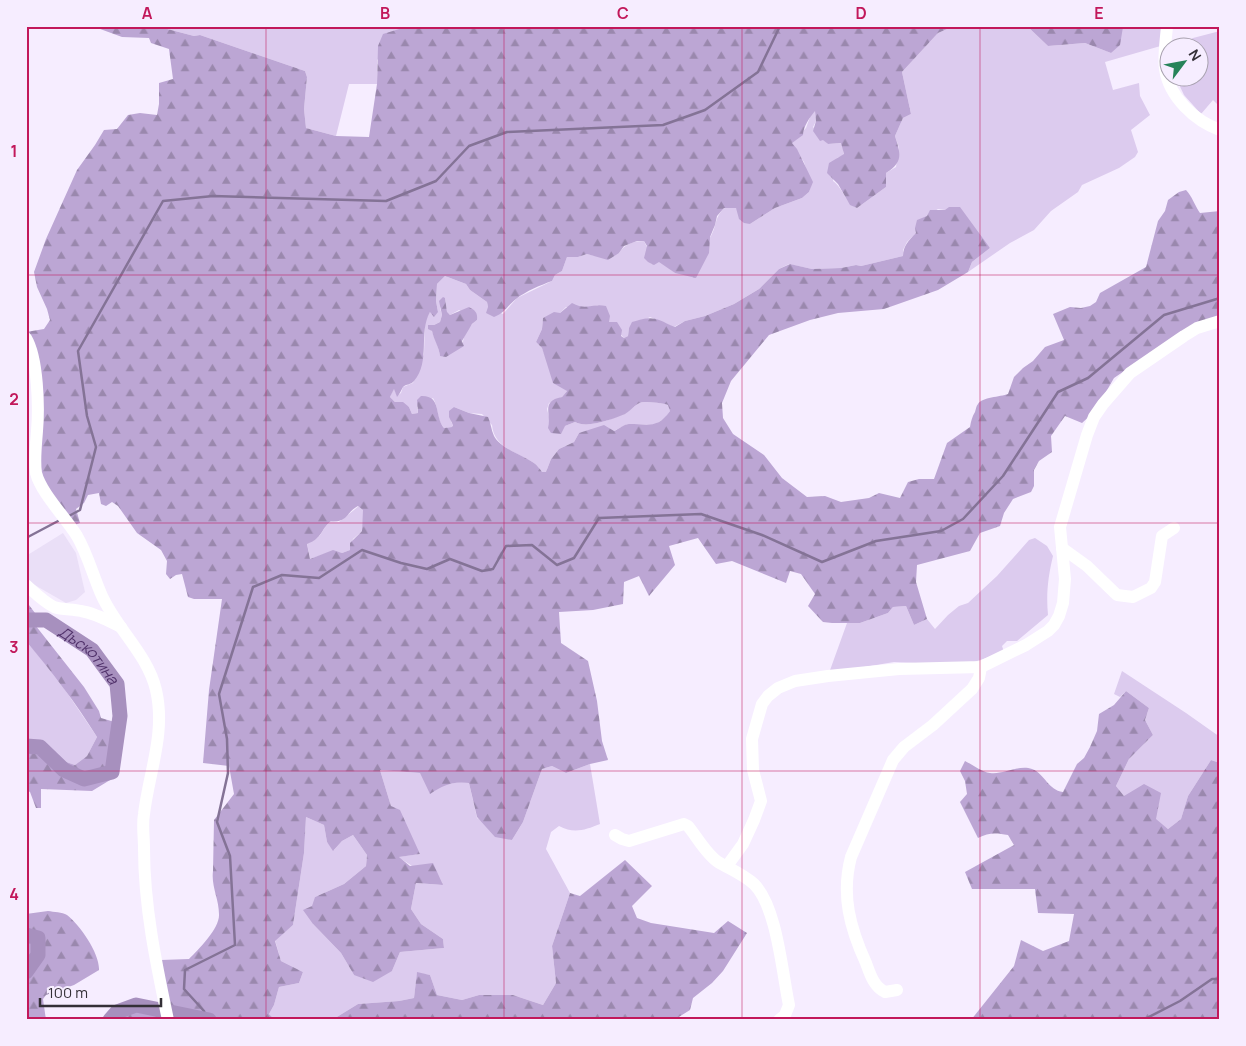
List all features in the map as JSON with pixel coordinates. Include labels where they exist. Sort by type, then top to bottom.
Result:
[{"type":"street","points":[[1167,26],[1165,70],[1177,98],[1196,118],[1220,130]]},
{"type":"street","points":[[727,866],[742,844],[761,801],[753,770],[752,739],[762,704],[768,696],[778,688],[795,681],[828,676],[899,669],[981,667],[1026,645],[1054,625],[1059,616],[1065,579],[1062,548],[1059,538],[1060,527],[1094,417],[1122,380],[1130,373],[1197,328],[1220,321]]},
{"type":"street","points":[[26,338],[31,347],[39,411],[36,473],[42,486],[77,537],[87,556],[102,597],[153,678],[159,704],[160,730],[144,814],[144,874],[148,923],[167,1014]]},
{"type":"street","points":[[1062,548],[1087,566],[1117,595],[1133,597],[1151,588],[1155,582],[1162,536],[1174,528]]},
{"type":"street","points":[[28,589],[53,606],[66,610],[82,611],[121,627]]},
{"type":"street","points":[[82,611],[91,602],[102,597]]},
{"type":"street","points":[[897,990],[885,992],[876,985],[856,940],[849,918],[846,899],[851,857],[893,760],[904,747],[933,725],[972,689],[979,678],[981,667]]},
{"type":"street","points":[[615,835],[629,841],[684,824],[688,826],[711,856],[739,872],[754,884],[762,894],[768,907],[789,1005],[785,1015],[779,1020]]},
{"type":"shaded area","points":[[156,26],[409,26],[377,60],[377,84],[349,84],[336,136],[306,128],[304,109],[307,77],[305,71],[200,35],[194,36]]},
{"type":"shaded area","points":[[954,26],[1027,26],[1048,46],[1085,43],[1111,53],[1123,26],[1166,26],[1165,38],[1158,38],[1158,47],[1105,62],[1113,90],[1139,83],[1140,96],[1150,115],[1131,130],[1138,152],[1135,157],[1119,168],[1082,185],[1078,192],[1051,211],[1034,230],[1010,243],[968,272],[972,262],[990,248],[980,237],[945,210],[938,209],[927,216],[916,233],[907,242],[903,250],[903,256],[861,266],[841,268],[812,269],[789,264],[779,269],[759,289],[734,304],[705,316],[685,321],[674,327],[650,317],[629,328],[628,336],[624,338],[609,322],[598,305],[586,308],[566,307],[560,313],[543,318],[542,329],[536,342],[542,348],[547,361],[567,391],[562,397],[549,403],[547,409],[550,421],[565,426],[575,422],[593,424],[628,412],[639,403],[669,405],[670,411],[665,418],[654,425],[627,424],[614,431],[579,433],[574,442],[559,449],[551,459],[546,472],[542,472],[534,463],[502,444],[497,439],[492,425],[482,414],[469,413],[454,407],[452,427],[444,428],[441,425],[433,398],[417,407],[418,413],[412,414],[409,407],[395,402],[390,397],[394,388],[397,396],[401,393],[403,387],[413,383],[424,354],[425,320],[430,312],[438,312],[436,301],[437,284],[445,276],[466,284],[470,290],[487,302],[488,307],[503,314],[517,298],[552,281],[555,275],[562,271],[567,257],[619,253],[630,244],[644,241],[653,255],[675,273],[708,240],[724,208],[736,208],[750,224],[775,208],[802,198],[809,192],[811,186],[804,162],[791,143],[806,128],[815,110],[816,121],[813,127],[828,144],[842,143],[844,155],[837,158],[833,181],[850,203],[857,208],[886,187],[886,173],[896,167],[899,148],[895,136],[903,118],[911,114],[902,72],[938,33]],"holes":[[[445,298],[447,313],[450,315],[459,310],[477,320],[467,332],[463,346],[440,356],[429,325],[440,322],[442,315],[440,308]]]},
{"type":"shaded area","points":[[1220,31],[1220,102],[1217,104],[1213,100],[1201,114],[1184,95],[1181,88],[1208,88],[1208,38],[1193,38]]},
{"type":"shaded area","points":[[359,506],[364,510],[362,531],[353,539],[350,550],[342,553],[333,551],[310,559],[307,543],[316,539],[331,521],[339,522]]},
{"type":"shaded area","points":[[63,533],[76,553],[85,592],[76,600],[66,603],[26,580],[26,556]]},
{"type":"shaded area","points":[[1035,538],[1047,546],[1053,556],[1048,586],[1048,615],[1017,641],[1007,641],[1002,646],[1004,652],[974,662],[938,664],[894,662],[829,673],[847,623],[860,623],[888,613],[893,607],[906,606],[914,625],[927,619],[935,629],[959,606],[968,603],[997,576],[1029,540]]},
{"type":"shaded area","points":[[26,641],[55,675],[97,737],[87,756],[75,765],[26,748]]},
{"type":"shaded area","points":[[1122,671],[1220,737],[1220,763],[1211,760],[1188,796],[1181,819],[1168,829],[1124,796],[1116,786],[1129,759],[1153,735],[1145,720],[1149,708],[1126,691],[1120,697],[1114,694]]},
{"type":"shaded area","points":[[590,764],[600,824],[580,830],[570,830],[559,826],[551,832],[546,849],[570,893],[552,946],[556,983],[543,1005],[513,995],[479,995],[462,1000],[437,995],[430,975],[417,973],[414,998],[358,1004],[332,1020],[275,1020],[269,1014],[274,1005],[279,987],[299,983],[303,972],[281,961],[275,940],[293,925],[304,853],[306,817],[324,825],[327,842],[334,850],[342,841],[353,835],[367,855],[366,866],[344,884],[315,897],[313,924],[341,953],[354,975],[392,971],[400,952],[444,948],[443,939],[421,924],[411,909],[416,883],[442,885],[398,857],[420,854],[391,806],[380,770],[420,773],[446,784],[469,783],[477,818],[512,840],[523,822],[542,769],[552,766],[566,773]]},
{"type":"green space","points":[[92,26],[156,26],[194,36],[200,35],[305,71],[307,77],[304,109],[306,128],[336,136],[369,137],[377,84],[378,46],[383,34],[409,26],[442,26],[457,29],[458,26],[954,26],[938,33],[902,72],[911,114],[903,118],[895,136],[899,148],[898,161],[886,173],[886,187],[857,208],[850,205],[838,184],[827,173],[829,163],[844,154],[841,143],[828,144],[823,140],[820,141],[813,131],[816,121],[815,111],[805,125],[803,135],[792,143],[797,149],[813,182],[809,192],[802,198],[775,208],[750,224],[744,223],[739,219],[736,208],[724,208],[717,216],[710,237],[709,253],[696,278],[675,273],[659,262],[654,265],[648,262],[644,258],[647,246],[644,241],[637,241],[624,246],[619,253],[608,260],[587,254],[578,257],[567,257],[562,271],[555,275],[552,281],[524,293],[494,317],[486,313],[487,302],[470,290],[466,284],[445,276],[437,284],[436,301],[438,312],[434,317],[430,312],[427,320],[422,365],[419,373],[413,382],[403,387],[397,397],[394,389],[390,397],[395,402],[403,402],[409,407],[412,414],[418,413],[417,400],[421,396],[432,399],[444,428],[452,427],[453,425],[449,417],[449,411],[454,407],[469,413],[488,417],[493,434],[497,440],[506,448],[534,463],[542,472],[546,472],[551,459],[559,449],[574,442],[579,433],[604,425],[614,431],[627,424],[647,425],[657,423],[670,411],[666,404],[642,402],[625,414],[614,418],[593,424],[575,422],[565,426],[561,434],[551,433],[548,428],[549,405],[555,399],[562,397],[567,391],[553,383],[542,348],[536,342],[542,329],[543,318],[554,312],[560,313],[572,303],[585,307],[606,306],[610,316],[609,322],[617,322],[622,330],[621,336],[624,338],[628,336],[632,322],[645,319],[658,320],[675,327],[685,321],[705,316],[734,304],[759,289],[779,269],[790,264],[812,269],[841,268],[861,266],[903,256],[905,246],[916,233],[917,220],[927,216],[930,210],[960,207],[990,248],[972,262],[968,272],[938,290],[884,309],[838,313],[810,320],[769,335],[731,381],[722,403],[723,418],[733,434],[764,455],[782,478],[807,497],[825,496],[841,502],[869,498],[879,493],[900,498],[908,482],[919,479],[934,479],[947,443],[970,427],[976,407],[980,402],[1008,394],[1014,377],[1023,368],[1033,361],[1045,347],[1064,340],[1053,314],[1070,307],[1081,308],[1090,306],[1096,302],[1100,293],[1146,267],[1158,221],[1165,211],[1168,200],[1179,192],[1186,190],[1200,213],[1220,211],[1220,316],[1155,350],[1114,378],[1095,411],[1082,423],[1065,416],[1051,436],[1052,452],[1039,461],[1034,470],[1034,486],[1031,492],[1013,499],[1004,513],[1000,526],[980,533],[970,551],[917,565],[916,582],[927,619],[914,625],[906,606],[893,607],[888,613],[860,623],[823,622],[808,606],[815,594],[801,574],[790,571],[786,583],[732,561],[716,564],[698,538],[669,546],[675,565],[649,596],[639,576],[624,582],[623,604],[593,610],[559,612],[561,643],[588,661],[597,701],[602,741],[608,760],[590,764],[566,773],[552,766],[542,769],[523,822],[512,840],[495,837],[477,817],[469,783],[448,784],[430,794],[420,773],[380,770],[391,806],[400,810],[420,854],[399,857],[410,866],[433,863],[443,885],[416,883],[411,909],[421,924],[443,939],[444,948],[400,952],[392,971],[373,982],[354,975],[341,953],[313,924],[303,910],[312,906],[315,897],[344,884],[366,866],[367,855],[353,835],[342,841],[333,851],[327,842],[324,825],[306,817],[304,853],[293,925],[275,941],[281,961],[303,972],[299,983],[279,987],[274,1005],[269,1014],[275,1020],[172,1019],[161,960],[189,959],[216,926],[219,914],[213,877],[214,820],[234,794],[229,766],[203,763],[209,690],[222,599],[194,599],[188,597],[182,574],[170,579],[166,574],[167,561],[161,550],[137,533],[118,506],[112,502],[106,506],[101,504],[99,493],[88,495],[84,503],[76,509],[80,523],[66,528],[34,482],[35,405],[26,332],[44,329],[50,320],[37,287],[34,272],[46,239],[77,170],[104,130],[117,129],[128,115],[140,113],[157,115],[159,83],[173,79],[169,49],[151,43],[149,38],[122,37]],"holes":[[[358,506],[363,510],[362,531],[350,543],[350,550],[342,553],[333,550],[310,559],[307,544],[316,539],[327,524],[331,521],[344,519]]]},
{"type":"green space","points":[[1027,26],[1123,27],[1120,45],[1111,53],[1085,43],[1048,46]]},
{"type":"green space","points":[[443,297],[445,298],[447,312],[450,315],[469,307],[477,315],[477,320],[472,324],[462,341],[464,346],[446,357],[440,356],[432,331],[428,329],[428,325],[440,322],[442,315],[439,301]]},
{"type":"green space","points":[[26,601],[35,613],[32,621],[84,687],[99,711],[101,718],[118,723],[122,733],[115,777],[92,791],[41,789],[41,808],[36,808],[30,792],[26,790],[26,748],[75,765],[87,756],[97,737],[81,712],[26,641]]},
{"type":"green space","points":[[1126,691],[1149,708],[1145,720],[1153,735],[1129,759],[1116,786],[1124,796],[1144,784],[1161,793],[1156,819],[1168,829],[1181,819],[1188,796],[1211,760],[1220,763],[1220,1020],[971,1020],[1014,966],[1021,940],[1043,951],[1069,941],[1074,914],[1038,913],[1035,889],[972,889],[965,872],[1014,845],[1008,835],[993,834],[978,838],[960,802],[967,794],[965,781],[960,771],[965,761],[990,773],[1001,773],[1022,768],[1032,769],[1058,791],[1063,792],[1077,764],[1084,758],[1090,747],[1097,731],[1099,714],[1114,705]]},
{"type":"green space","points":[[625,860],[652,886],[632,906],[637,918],[651,923],[714,933],[728,921],[747,933],[723,971],[712,983],[693,998],[690,1010],[674,1020],[332,1020],[358,1004],[414,998],[417,972],[430,975],[437,995],[462,1000],[479,995],[513,995],[543,1005],[556,983],[552,946],[570,893],[580,896]]},
{"type":"green space","points":[[48,911],[67,915],[78,926],[93,948],[99,970],[74,985],[46,995],[43,999],[46,1020],[26,1020],[26,914]]},
{"type":"green space","points":[[147,1001],[154,1003],[157,1017],[145,1017],[136,1020],[103,1020],[128,1006]]},
{"type":"waterway","points":[[67,517],[80,510],[96,447],[87,416],[78,351],[163,201],[213,196],[386,201],[436,181],[469,146],[507,132],[663,125],[705,110],[758,72],[780,26]]},
{"type":"waterway","points":[[206,1019],[204,1011],[184,989],[185,970],[235,945],[230,856],[217,822],[228,773],[227,739],[219,694],[253,587],[282,575],[319,578],[362,550],[401,563],[427,569],[450,559],[482,571],[493,569],[506,546],[532,545],[557,565],[574,558],[599,518],[701,514],[762,535],[822,562],[876,541],[941,531],[963,519],[1003,476],[1058,392],[1088,378],[1164,315],[1220,298]]},
{"type":"waterway","points":[[26,538],[60,520]]},
{"type":"waterway","name":"Дъскотина","points":[[26,620],[46,620],[92,650],[117,684],[120,716],[112,772],[84,779],[64,770],[40,747],[26,746]]},
{"type":"waterway","name":"Дъскотина","points":[[26,935],[38,938],[38,955],[26,972]]},
{"type":"waterway","points":[[1143,1020],[1180,1001],[1212,979],[1220,979]]},
{"type":"waterway","name":"Дъскотина","points":[[110,1020],[117,1012],[136,1005],[209,1020]]}]
